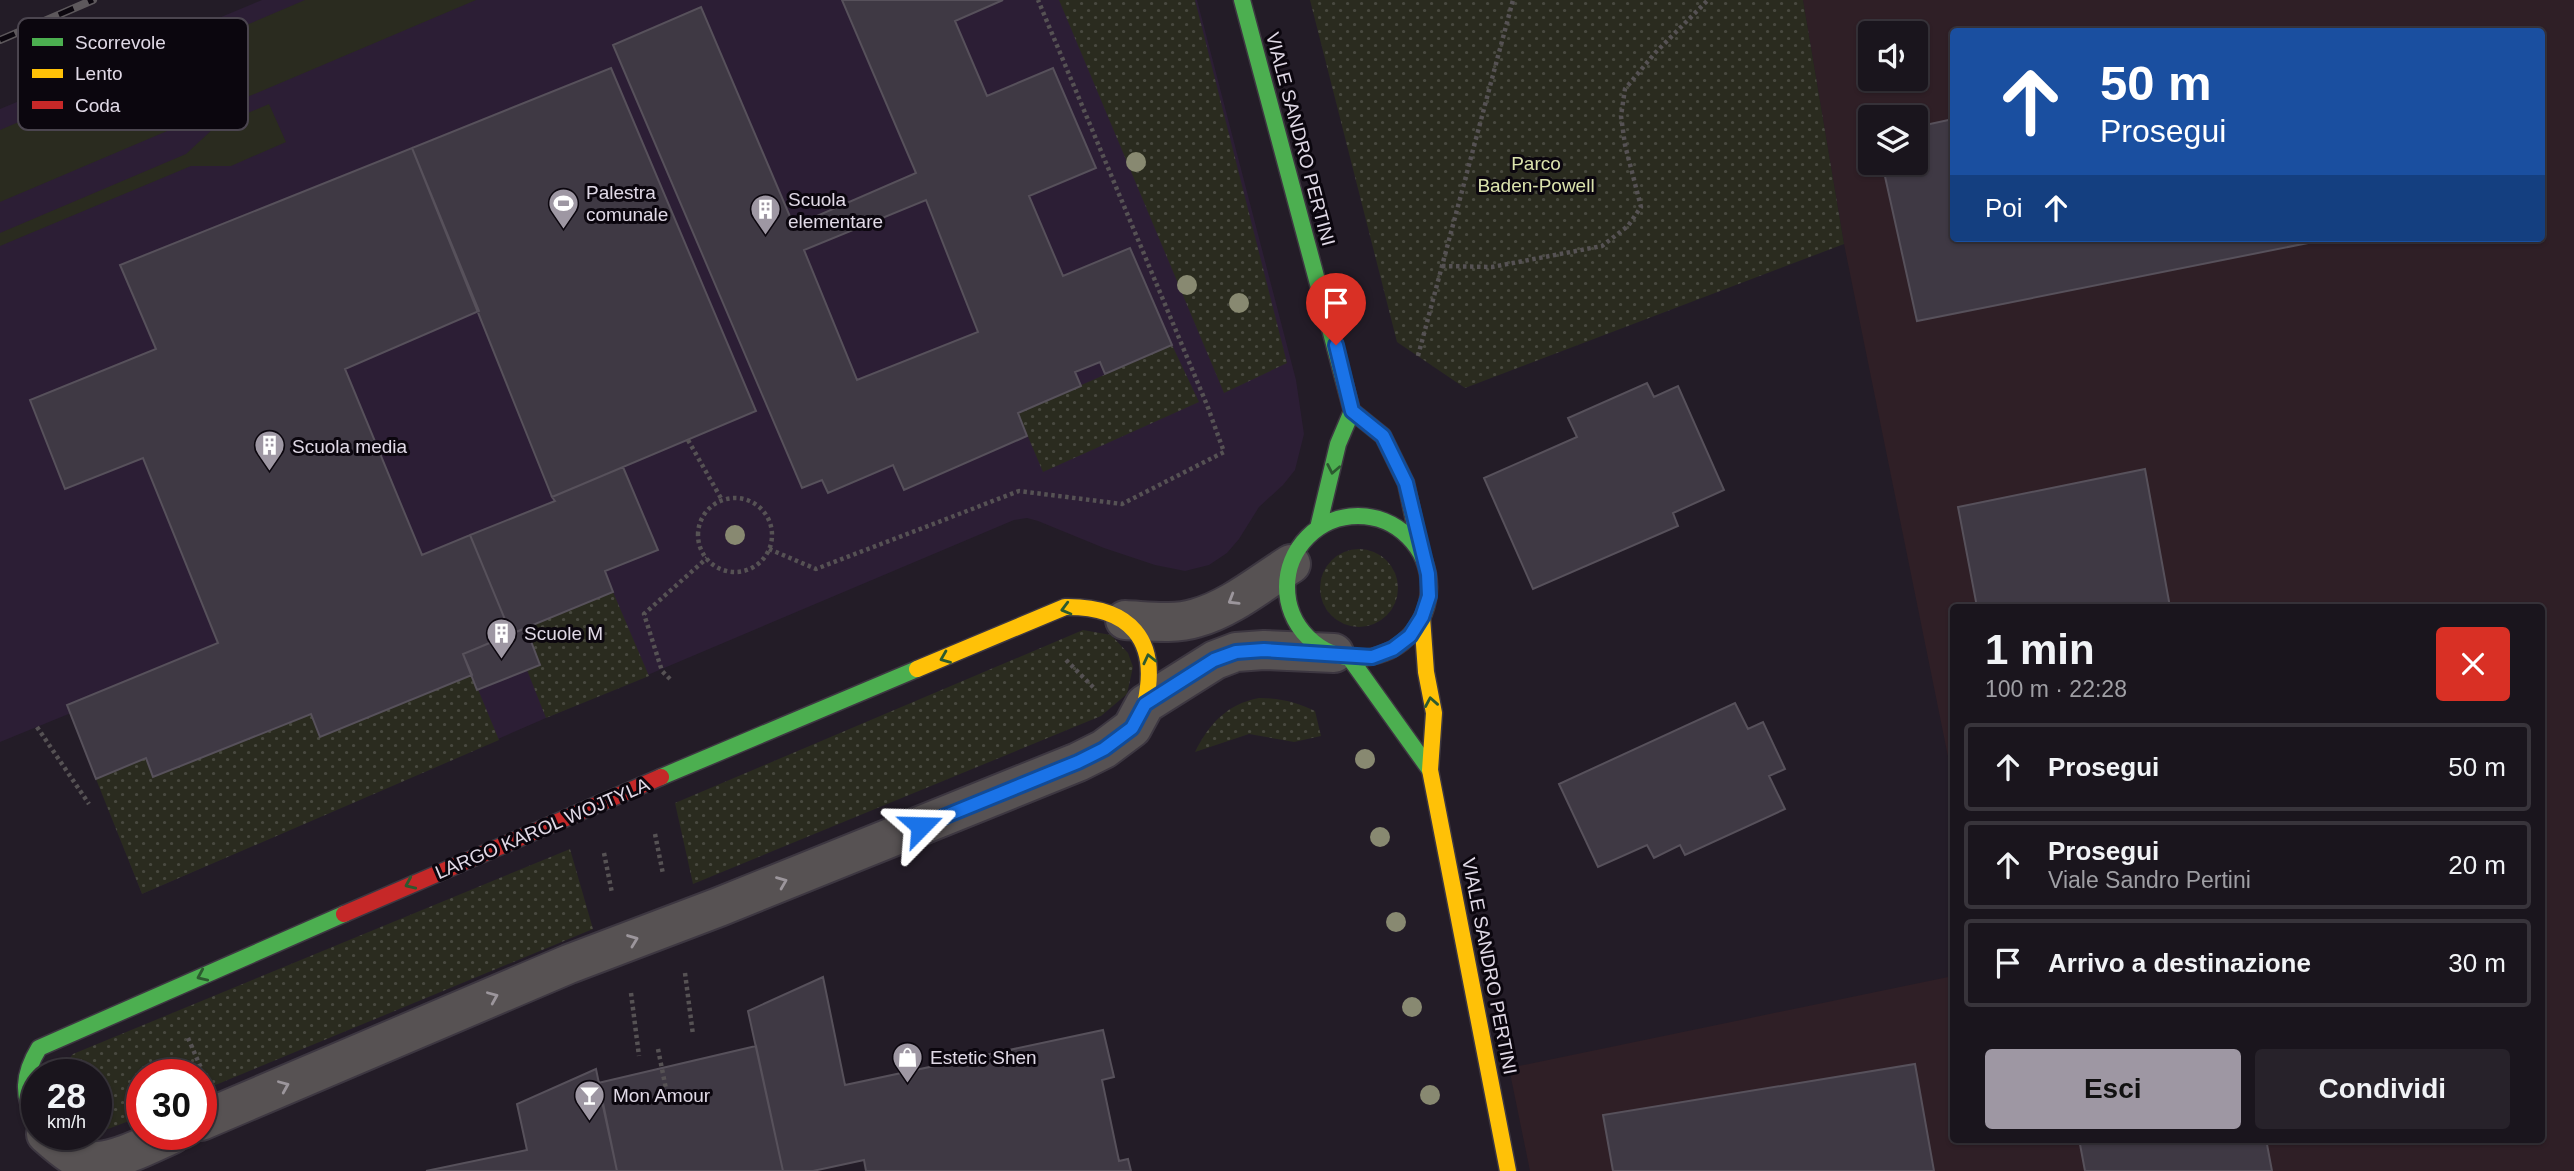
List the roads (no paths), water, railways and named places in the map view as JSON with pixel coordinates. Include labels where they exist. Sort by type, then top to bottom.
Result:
[{"type":"street","name":"VIALE SANDRO PERTINI","points":[[1242,0],[1352,411]]},
{"type":"street","points":[[1145,704],[1214,660],[1236,652],[1264,650],[1372,657],[1393,649],[1410,636],[1422,617],[1429,596],[1428,574],[1406,483],[1383,436],[1352,411],[1338,444],[1318,528]]},
{"type":"street","points":[[1341,655],[1315,643],[1299,627],[1290,607],[1287,584],[1291,564],[1302,543],[1318,528],[1336,519],[1356,516],[1393,525],[1409,538],[1421,553]]},
{"type":"street","name":"LARGO KAROL WOJTYLA","points":[[21,1100],[11,1085],[39,1048],[517,837],[1065,607],[1093,606],[1125,620],[1172,622],[1196,618],[1228,604],[1291,564]]},
{"type":"street","name":"VIALE SANDRO PERTINI","points":[[1422,617],[1426,672],[1433,713],[1430,770],[1508,1171]]},
{"type":"street","points":[[217,1114],[569,964],[719,907],[1078,762],[1104,749],[1132,728],[1150,688],[1150,658],[1136,631],[1125,620]]},
{"type":"street","name":"VIALE SANDRO PERTINI","points":[[1341,655],[1430,770]]},
{"type":"street","points":[[67,1150],[78,1158],[97,1162],[134,1150]]},
{"type":"railway","points":[[51,18],[93,0]]},
{"type":"railway","points":[[0,40],[18,32]]},
{"type":"place","name":"Palestra comunale","points":[[563,230]]},
{"type":"place","name":"Scuola elementare","points":[[765,237]]},
{"type":"place","name":"Scuola media","points":[[269,473]]},
{"type":"place","name":"Scuole M","points":[[501,660]]},
{"type":"place","name":"Estetic Shen","points":[[907,1084]]},
{"type":"place","name":"Mon Amour","points":[[590,1122]]},
{"type":"park label","name":"Parco Baden-Powell","points":[[1536,174]]}]
